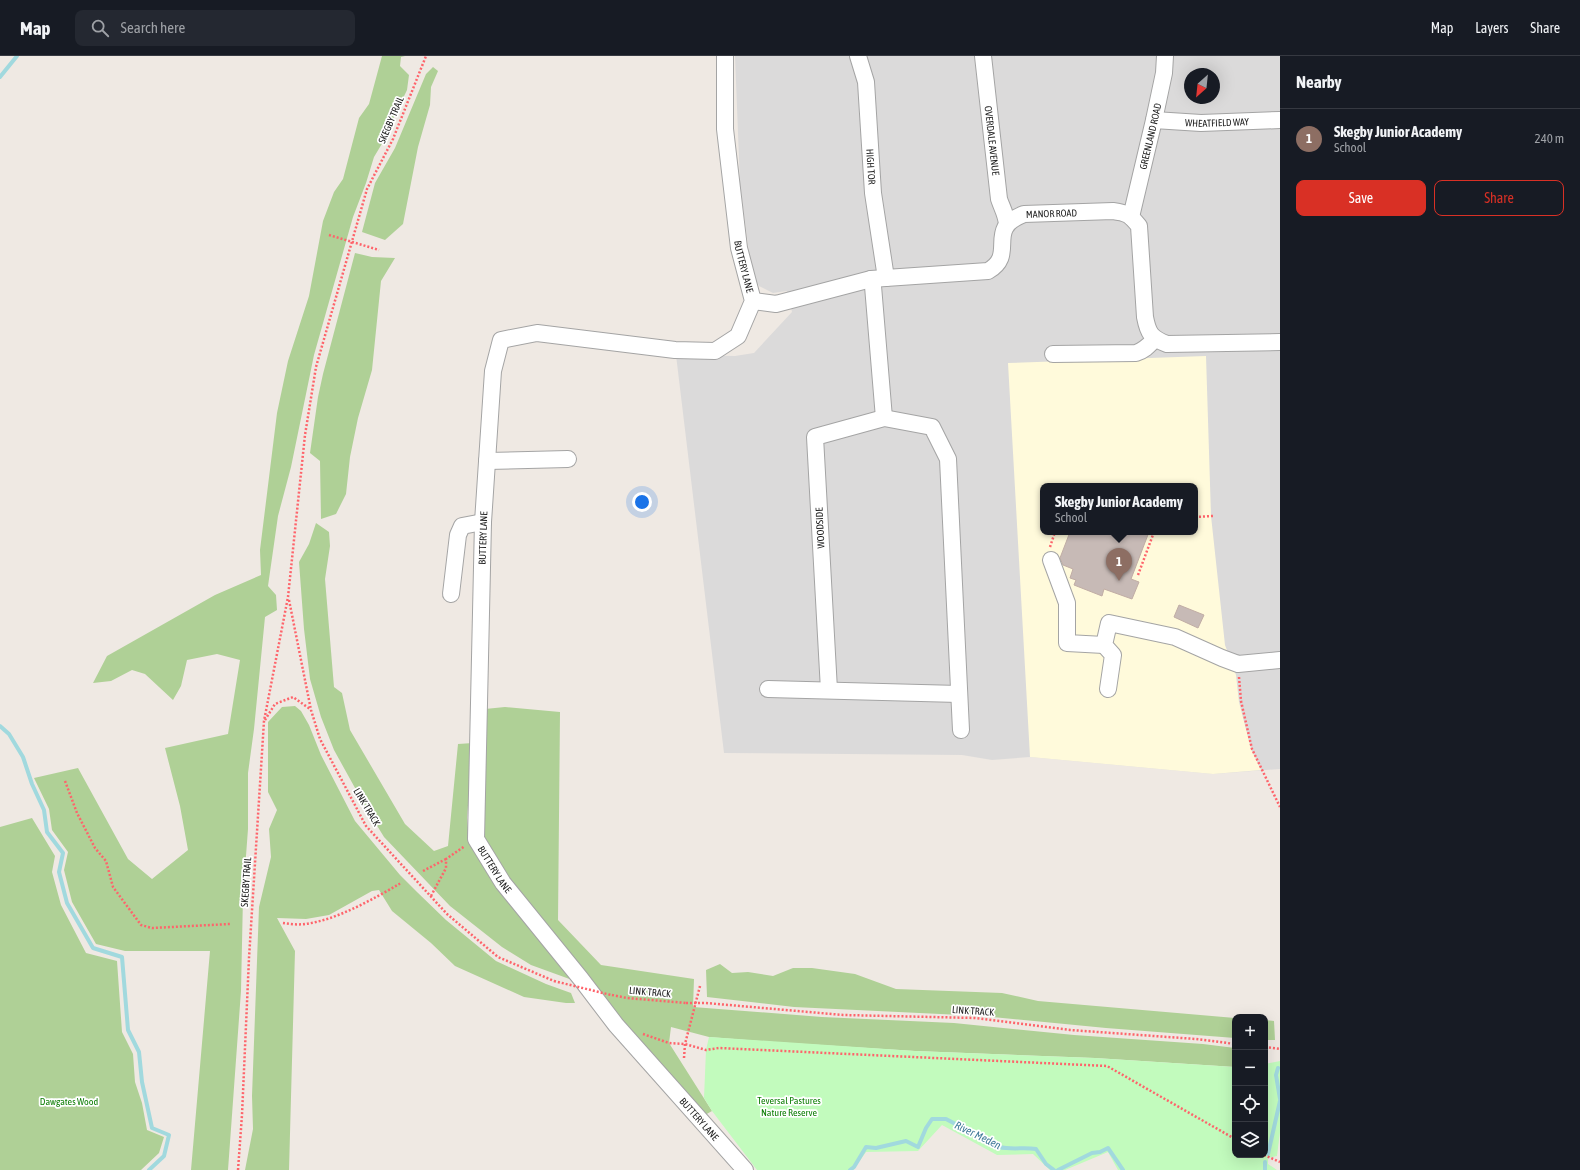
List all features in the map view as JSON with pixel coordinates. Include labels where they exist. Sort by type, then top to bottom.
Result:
[{"type":"street","name":"BUTTERY LANE","points":[[725,56],[725,129],[732,192],[739,248],[753,301],[738,336],[715,351],[675,350],[537,333],[501,340],[492,371],[488,461],[483,522],[476,839],[503,883],[581,979],[616,1025],[745,1170]]},
{"type":"street","name":"HIGH TOR","points":[[858,56],[866,82],[879,279]]},
{"type":"street","name":"OVERDALE AVENUE","points":[[983,56],[999,199],[1002,208],[1007,215],[1007,224]]},
{"type":"street","name":"GREENLAND ROAD","points":[[1131,217],[1164,73],[1165,56]]},
{"type":"street","name":"WHEATFIELD WAY","points":[[1154,120],[1201,123],[1280,120]]},
{"type":"street","name":"MANOR ROAD","points":[[1007,224],[1013,218],[1024,214],[1113,211],[1124,212],[1131,217]]},
{"type":"street","points":[[1131,217],[1139,226],[1145,317],[1148,330],[1154,338],[1167,344],[1280,342]]},
{"type":"street","points":[[753,301],[776,304],[879,279],[988,271],[996,267],[1000,259],[1003,251],[1003,232],[1007,224]]},
{"type":"street","points":[[879,279],[873,286],[884,418]]},
{"type":"street","points":[[1053,354],[1136,353],[1142,351],[1154,338]]},
{"type":"street","name":"WOODSIDE","points":[[829,690],[815,437],[884,418],[932,427],[948,459],[961,730]]},
{"type":"street","points":[[488,461],[568,459]]},
{"type":"street","points":[[451,594],[458,535],[462,526],[483,522]]},
{"type":"street","points":[[1051,560],[1067,604],[1067,642],[1104,644],[1113,655],[1108,689]]},
{"type":"street","points":[[1104,644],[1109,623],[1176,637],[1238,664],[1280,660]]},
{"type":"street","points":[[768,689],[959,694]]},
{"type":"path","name":"SKEGBY TRAIL","points":[[238,1170],[249,958],[264,721],[288,597],[305,435],[316,367],[367,189],[393,139],[426,56]]},
{"type":"path","points":[[329,235],[379,250]]},
{"type":"path","points":[[1198,517],[1213,516]]},
{"type":"path","points":[[1138,576],[1153,535]]},
{"type":"path","name":"LINK TRACK","points":[[288,597],[311,710],[320,738],[366,826],[447,914],[498,956],[554,982],[627,998],[686,1003],[706,1003],[843,1015],[975,1018],[1070,1030],[1196,1039],[1232,1044]]},
{"type":"path","points":[[1238,664],[1241,701],[1252,749],[1280,807]]},
{"type":"path","points":[[264,721],[275,704],[294,697],[311,710]]},
{"type":"path","points":[[65,781],[77,814],[95,848],[106,861],[113,887],[141,925],[152,928],[230,924]]},
{"type":"path","points":[[423,871],[446,859],[476,839]]},
{"type":"path","points":[[431,896],[446,868],[446,859]]},
{"type":"path","points":[[283,923],[304,924],[332,918],[377,897],[401,883]]},
{"type":"path","points":[[684,1058],[685,1044],[700,986]]},
{"type":"path","points":[[639,1033],[670,1043],[685,1044],[706,1050],[720,1048],[1107,1066],[1232,1137]]},
{"type":"path","points":[[1268,1048],[1280,1049]]},
{"type":"path","points":[[1268,1157],[1280,1162]]},
{"type":"shaded area","points":[[735,56],[1280,56],[1280,769],[1213,774],[1030,757],[992,760],[962,755],[724,753],[676,355],[735,356],[754,353],[792,312],[787,291],[773,293],[759,286],[752,275],[740,184]]},
{"type":"shaded area","points":[[1206,356],[1211,516],[1225,645],[1236,675],[1239,702],[1251,749],[1261,770],[1213,774],[1030,757],[1008,363]]},
{"type":"green space","points":[[382,56],[405,56],[401,57],[400,66],[409,75],[407,90],[386,137],[374,157],[353,217],[314,355],[291,467],[278,516],[268,586],[276,595],[277,610],[265,617],[248,773],[248,829],[243,896],[241,991],[228,1170],[191,1170],[210,951],[125,951],[96,944],[72,902],[64,870],[68,852],[52,830],[49,809],[34,778],[78,768],[128,859],[152,879],[188,850],[180,806],[165,748],[228,734],[240,660],[217,654],[187,660],[181,686],[173,700],[145,674],[132,670],[111,681],[93,683],[107,656],[215,595],[261,575],[260,550],[277,413],[288,361],[309,296],[323,221],[334,192],[343,179],[359,118],[369,104]]},
{"type":"green space","points":[[433,67],[438,71],[431,87],[430,105],[418,147],[403,224],[385,240],[362,232],[375,183],[395,148],[426,74]]},
{"type":"green space","points":[[355,253],[372,257],[395,258],[381,281],[372,370],[358,418],[350,457],[346,494],[336,514],[321,519],[320,461],[310,453],[323,374]]},
{"type":"green space","points":[[316,523],[329,532],[330,546],[325,579],[334,687],[342,693],[350,730],[405,824],[434,851],[448,846],[458,744],[473,743],[467,818],[468,831],[473,848],[575,981],[531,965],[502,947],[450,906],[384,837],[365,806],[334,750],[321,717],[310,679],[304,629],[299,562],[309,544]]},
{"type":"green space","points":[[295,706],[301,711],[309,725],[321,755],[355,821],[400,875],[446,920],[496,961],[546,984],[571,993],[575,1003],[524,997],[455,966],[431,943],[392,911],[379,890],[372,891],[329,915],[306,919],[277,918],[295,951],[289,1170],[245,1170],[253,1129],[252,1096],[259,907],[271,857],[269,829],[277,810],[268,792],[268,722],[282,707]]},
{"type":"green space","points":[[505,707],[560,712],[558,920],[601,965],[694,979],[693,1007],[822,1017],[954,1023],[1074,1035],[1203,1044],[1232,1048],[1232,1067],[1095,1058],[915,1051],[760,1041],[709,1037],[671,1027],[669,1043],[712,1111],[705,1115],[615,1017],[547,932],[479,837],[485,709]]},
{"type":"green space","name":"Dawgates Wood","points":[[32,818],[55,856],[52,872],[61,905],[86,953],[117,961],[122,1032],[133,1054],[135,1082],[142,1103],[147,1130],[164,1137],[159,1153],[141,1170],[0,1170],[0,827]]},
{"type":"green space","points":[[720,964],[732,973],[748,972],[773,976],[793,968],[812,968],[855,974],[896,989],[1002,993],[1038,1001],[1232,1018],[1232,1038],[982,1016],[794,1007],[707,997],[706,970]]},
{"type":"green space","points":[[1268,1020],[1274,1021],[1275,1040],[1268,1040]]},
{"type":"green space","name":"Teversal Pastures Nature Reserve","points":[[709,1037],[915,1051],[1095,1058],[1232,1067],[1232,1158],[1268,1158],[1268,1164],[1277,1170],[1118,1170],[1108,1152],[1065,1170],[1050,1170],[1033,1154],[997,1155],[942,1125],[918,1151],[866,1152],[853,1170],[757,1170],[712,1111],[704,1098],[706,1050]]},
{"type":"green space","name":"Teversal Pastures Nature Reserve","points":[[1280,1061],[1280,1132],[1277,1156],[1268,1158],[1268,1063]]},
{"type":"building","points":[[1069,535],[1148,535],[1131,579],[1139,582],[1132,599],[1104,589],[1102,596],[1074,585],[1076,580],[1070,578],[1073,569],[1063,565],[1060,558]]},
{"type":"building","points":[[1179,605],[1204,615],[1198,628],[1174,617]]},
{"type":"waterway","points":[[0,77],[17,56]]},
{"type":"waterway","points":[[0,726],[9,734],[23,757],[32,784],[44,810],[47,832],[63,853],[59,872],[67,903],[93,948],[122,957],[128,1030],[139,1052],[142,1082],[152,1128],[169,1135],[164,1156],[149,1170]]},
{"type":"waterway","points":[[1278,1068],[1276,1075],[1280,1099]]},
{"type":"waterway","points":[[1268,1154],[1280,1101]]},
{"type":"waterway","name":"River Meden","points":[[850,1170],[854,1167],[866,1147],[876,1148],[906,1141],[918,1147],[926,1128],[932,1119],[946,1119],[999,1147],[1036,1149],[1046,1164],[1054,1170]]},
{"type":"waterway","name":"River Meden","points":[[1058,1170],[1092,1153],[1100,1152],[1108,1148],[1123,1170]]},
{"type":"waterway","points":[[1265,1162],[1265,1170]]},
{"type":"place","name":"Skegby Junior Academy","points":[[1119,581]]}]
